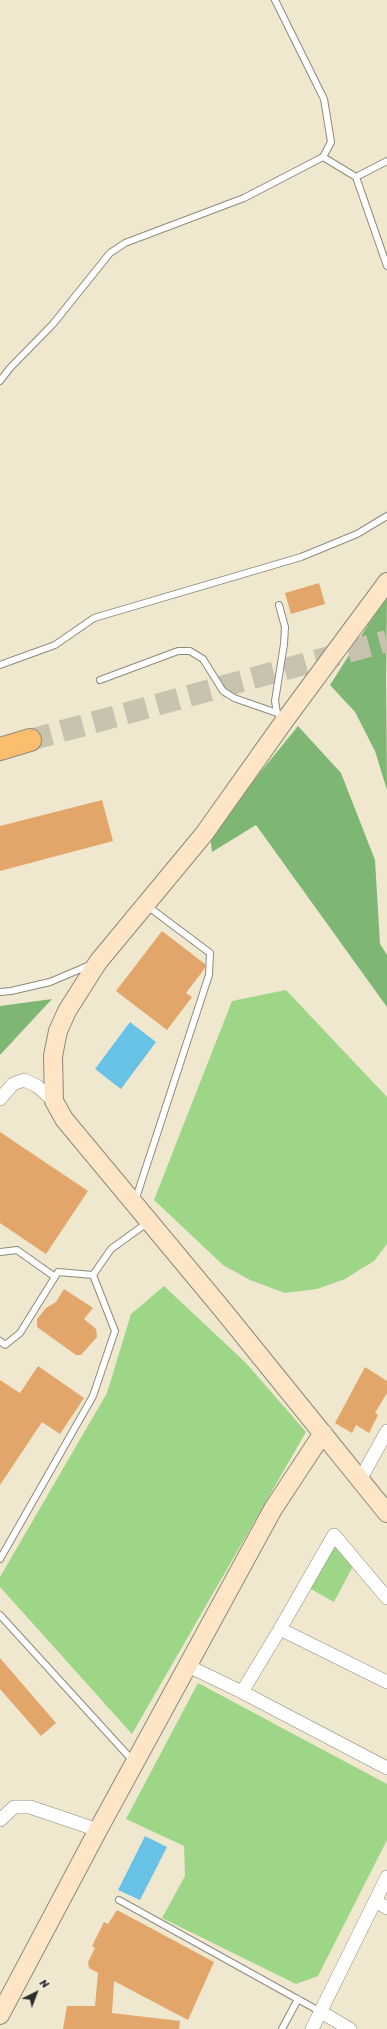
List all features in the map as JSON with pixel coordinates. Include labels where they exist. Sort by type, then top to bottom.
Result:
[{"type":"highway","points":[[0,749],[30,740]]},
{"type":"street","points":[[54,1101],[53,1056],[58,1031],[67,1011],[98,962],[204,834],[281,717],[387,582]]},
{"type":"street","points":[[0,1099],[13,1084],[24,1080],[37,1086],[54,1101],[64,1119],[148,1222],[222,1309],[387,1513]]},
{"type":"street","points":[[360,1480],[387,1431]]},
{"type":"street","points":[[0,2015],[98,1830],[273,1509],[323,1433]]},
{"type":"street","points":[[242,1692],[334,1535],[387,1598]]},
{"type":"street","points":[[280,1629],[387,1681]]},
{"type":"street","points":[[188,1666],[242,1692],[387,1768]]},
{"type":"street","points":[[0,1820],[14,1807],[30,1807],[98,1830]]},
{"type":"street","points":[[312,2029],[387,1876]]},
{"type":"street","points":[[375,1901],[387,1908]]},
{"type":"street","points":[[321,2012],[350,2029]]},
{"type":"lane","points":[[0,381],[10,368],[53,324],[110,253],[125,243],[244,198],[322,157],[331,142],[329,122],[324,99],[275,0]]},
{"type":"lane","points":[[322,157],[356,177],[387,266]]},
{"type":"lane","points":[[356,177],[387,161]]},
{"type":"lane","points":[[0,665],[54,645],[94,618],[301,557],[358,534],[387,516]]},
{"type":"lane","points":[[279,605],[285,627],[284,644],[275,701],[281,717]]},
{"type":"lane","points":[[100,680],[178,651],[190,651],[203,659],[223,691],[234,698],[281,717]]},
{"type":"lane","points":[[134,1204],[209,975],[210,953],[146,904]]},
{"type":"lane","points":[[0,992],[50,982],[98,962]]},
{"type":"lane","points":[[93,1275],[111,1249],[148,1222]]},
{"type":"lane","points":[[0,1252],[17,1250],[55,1277]]},
{"type":"lane","points":[[0,1341],[5,1345],[20,1333],[58,1272],[93,1275]]},
{"type":"lane","points":[[0,1559],[93,1396],[115,1331],[93,1275]]},
{"type":"lane","points":[[0,1615],[135,1763]]},
{"type":"lane","points":[[119,1900],[321,2012]]},
{"type":"lane","points":[[282,2029],[298,1999]]},
{"type":"green space","points":[[387,595],[387,790],[375,751],[355,712],[330,685]]},
{"type":"green space","points":[[298,726],[341,773],[375,860],[380,944],[387,955],[387,1007],[256,825],[212,852],[210,834]]},
{"type":"green space","points":[[286,990],[387,1097],[387,1244],[374,1261],[345,1279],[317,1289],[285,1293],[250,1280],[223,1265],[154,1200],[232,1001]]},
{"type":"green space","points":[[52,999],[0,1055],[0,1006]]},
{"type":"green space","points":[[164,1286],[246,1363],[306,1432],[132,1734],[0,1587],[0,1577],[107,1393],[131,1314]]},
{"type":"green space","points":[[334,1546],[353,1566],[334,1602],[309,1588]]},
{"type":"green space","points":[[198,1683],[387,1784],[387,1840],[318,1976],[296,1984],[162,1918],[185,1876],[184,1846],[126,1819]]},
{"type":"water","points":[[130,1022],[156,1042],[121,1089],[95,1069]]},
{"type":"water","points":[[145,1836],[167,1847],[140,1900],[118,1890]]},
{"type":"building","points":[[319,583],[325,604],[291,614],[285,593]]},
{"type":"building","points":[[102,800],[113,841],[0,871],[0,826]]},
{"type":"building","points":[[162,931],[205,964],[205,968],[186,993],[192,997],[167,1030],[116,991]]},
{"type":"building","points":[[0,1132],[88,1191],[46,1254],[0,1223]]},
{"type":"building","points":[[64,1289],[93,1308],[84,1319],[96,1329],[97,1337],[81,1355],[76,1355],[37,1327],[37,1319],[46,1308],[56,1302]]},
{"type":"building","points":[[38,1366],[84,1398],[60,1434],[42,1422],[0,1485],[0,1380],[20,1393]]},
{"type":"building","points":[[365,1367],[387,1381],[387,1393],[375,1413],[378,1415],[369,1433],[356,1425],[352,1433],[335,1423]]},
{"type":"building","points":[[0,1658],[56,1723],[41,1736],[0,1689]]},
{"type":"building","points":[[117,1910],[214,1962],[188,2020],[114,1981],[112,2013],[180,2021],[179,2029],[63,2029],[67,2006],[95,2006],[98,1973],[89,1968],[88,1962],[95,1948],[92,1946],[104,1922],[108,1924]]},
{"type":"tunnel","points":[[30,740],[387,641]]}]
